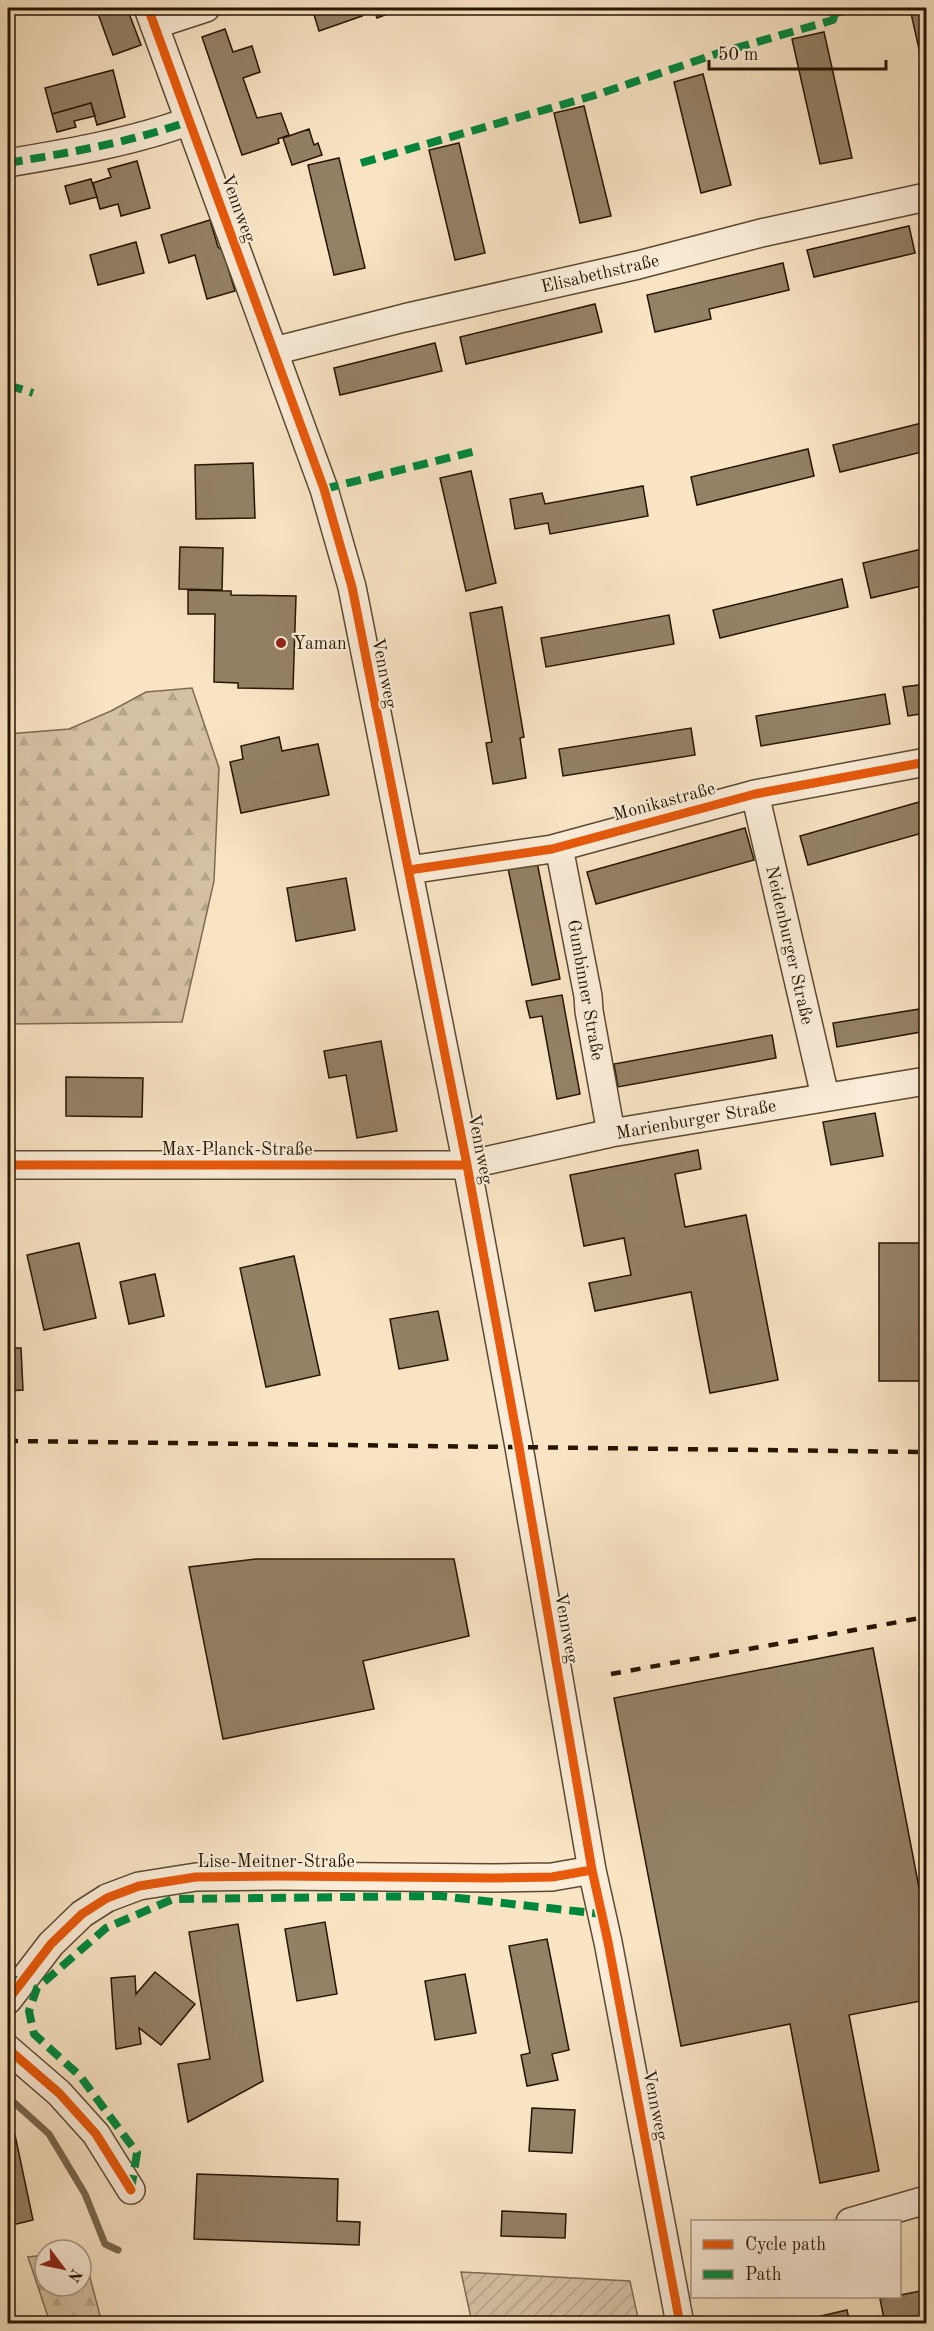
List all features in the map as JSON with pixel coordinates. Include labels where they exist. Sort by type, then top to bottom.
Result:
[{"type":"street","points":[[151,16],[206,8]]},
{"type":"street","name":"Vennweg","points":[[151,16],[324,489],[352,587],[467,1165],[519,1447],[592,1870],[681,2268],[680,2324]]},
{"type":"street","points":[[8,163],[71,152],[171,128],[189,121]]},
{"type":"street","name":"Elisabethstraße","points":[[274,351],[415,315],[638,265],[761,232],[927,197]]},
{"type":"street","name":"Monikastraße","points":[[409,870],[559,847],[755,794],[927,762]]},
{"type":"street","name":"Neidenburger Straße","points":[[755,794],[825,1096]]},
{"type":"street","name":"Gumbinner Straße","points":[[559,847],[588,996],[611,1133]]},
{"type":"street","name":"Marienburger Straße","points":[[467,1165],[611,1133],[927,1081]]},
{"type":"street","name":"Max-Planck-Straße","points":[[8,1165],[467,1165]]},
{"type":"street","name":"Lise-Meitner-Straße","points":[[8,2000],[51,1944],[82,1914],[107,1898],[140,1886],[196,1877],[552,1877],[592,1870]]},
{"type":"street","points":[[8,2049],[59,2093],[96,2134],[131,2190]]},
{"type":"street","points":[[857,2220],[927,2200]]},
{"type":"green space","points":[[192,688],[219,768],[214,881],[182,1022],[8,1024],[8,734],[69,729],[111,711],[146,692]]},
{"type":"green space","points":[[33,2256],[33,2272],[28,2257]]},
{"type":"green space","points":[[461,2272],[630,2281],[639,2323],[472,2323]]},
{"type":"green space","points":[[93,2289],[102,2323],[50,2323],[42,2298],[93,2298]]},
{"type":"building","points":[[96,8],[127,8],[141,45],[113,55]]},
{"type":"building","points":[[312,8],[358,8],[362,16],[319,31]]},
{"type":"building","points":[[373,8],[403,8],[377,18]]},
{"type":"building","points":[[926,8],[926,80],[910,9]]},
{"type":"building","points":[[225,29],[233,52],[252,46],[260,72],[243,78],[257,118],[281,113],[289,135],[278,139],[279,143],[242,155],[202,37]]},
{"type":"building","points":[[824,32],[852,158],[820,164],[792,39]]},
{"type":"building","points":[[113,70],[125,117],[97,125],[91,103],[52,114],[45,88]]},
{"type":"building","points":[[703,74],[731,185],[701,193],[674,82]]},
{"type":"building","points":[[91,103],[95,116],[74,121],[76,127],[57,132],[52,114]]},
{"type":"building","points":[[584,106],[611,216],[580,223],[554,113]]},
{"type":"building","points":[[309,129],[314,145],[318,143],[322,155],[292,165],[283,138]]},
{"type":"building","points":[[459,143],[485,253],[455,260],[429,150]]},
{"type":"building","points":[[339,158],[365,268],[334,275],[308,165]]},
{"type":"building","points":[[137,161],[150,208],[121,216],[118,204],[100,209],[93,183],[111,177],[108,169]]},
{"type":"building","points":[[91,179],[97,197],[70,204],[65,186]]},
{"type":"building","points":[[210,220],[218,247],[223,251],[235,291],[207,299],[195,255],[169,263],[161,235]]},
{"type":"building","points":[[909,226],[915,253],[814,277],[807,250]]},
{"type":"building","points":[[136,242],[144,273],[98,285],[90,255]]},
{"type":"building","points":[[783,263],[789,290],[709,309],[711,319],[655,332],[647,295]]},
{"type":"building","points":[[595,304],[602,332],[466,364],[460,337]]},
{"type":"building","points":[[435,343],[442,371],[340,395],[334,368]]},
{"type":"building","points":[[926,422],[926,451],[840,472],[833,445]]},
{"type":"building","points":[[808,449],[814,476],[697,505],[691,477]]},
{"type":"building","points":[[253,463],[255,518],[196,519],[195,465]]},
{"type":"building","points":[[471,471],[496,583],[466,591],[440,478]]},
{"type":"building","points":[[643,486],[648,516],[550,534],[548,523],[515,529],[510,499],[542,493],[545,504]]},
{"type":"building","points":[[180,547],[223,548],[222,590],[179,589]]},
{"type":"building","points":[[926,548],[926,585],[871,598],[863,563]]},
{"type":"building","points":[[842,579],[848,607],[720,638],[713,610]]},
{"type":"building","points":[[188,590],[231,591],[231,595],[296,596],[293,689],[238,688],[238,683],[214,682],[215,614],[188,614]]},
{"type":"building","points":[[502,607],[524,737],[520,738],[526,778],[493,784],[486,743],[492,742],[470,613]]},
{"type":"building","points":[[669,615],[674,644],[546,667],[541,638]]},
{"type":"building","points":[[926,684],[926,713],[908,716],[903,687]]},
{"type":"building","points":[[885,694],[890,724],[761,746],[756,716]]},
{"type":"building","points":[[691,728],[695,755],[563,776],[559,749]]},
{"type":"building","points":[[279,737],[282,751],[318,744],[329,795],[241,813],[230,762],[243,759],[241,746]]},
{"type":"building","points":[[926,800],[926,832],[808,865],[800,836]]},
{"type":"building","points":[[745,828],[754,860],[596,904],[587,872]]},
{"type":"building","points":[[537,862],[560,979],[532,985],[508,868]]},
{"type":"building","points":[[346,878],[355,930],[296,941],[287,888]]},
{"type":"building","points":[[562,995],[580,1094],[557,1099],[542,1016],[530,1018],[526,1001]]},
{"type":"building","points":[[926,1008],[926,1031],[837,1047],[833,1023]]},
{"type":"building","points":[[772,1035],[776,1058],[618,1087],[614,1064]]},
{"type":"building","points":[[381,1041],[397,1131],[357,1138],[346,1075],[329,1078],[324,1051]]},
{"type":"building","points":[[66,1077],[143,1078],[142,1117],[66,1116]]},
{"type":"building","points":[[875,1113],[883,1156],[831,1165],[823,1122]]},
{"type":"building","points":[[698,1150],[701,1169],[675,1174],[685,1227],[746,1215],[778,1380],[710,1393],[691,1292],[595,1311],[589,1283],[631,1275],[624,1238],[584,1246],[570,1175]]},
{"type":"building","points":[[79,1243],[96,1318],[44,1330],[27,1255]]},
{"type":"building","points":[[879,1243],[926,1243],[926,1381],[879,1381]]},
{"type":"building","points":[[294,1256],[320,1375],[266,1387],[240,1268]]},
{"type":"building","points":[[155,1274],[164,1316],[129,1324],[120,1282]]},
{"type":"building","points":[[438,1311],[448,1360],[399,1369],[390,1319]]},
{"type":"building","points":[[8,1348],[21,1348],[23,1390],[8,1391]]},
{"type":"building","points":[[257,1559],[454,1559],[469,1636],[363,1661],[374,1709],[223,1739],[189,1567]]},
{"type":"building","points":[[873,1648],[926,1924],[926,2000],[849,2015],[879,2171],[820,2183],[790,2024],[681,2046],[614,1698]]},
{"type":"building","points":[[325,1922],[337,1994],[297,2001],[285,1929]]},
{"type":"building","points":[[238,1924],[263,2081],[188,2122],[178,2064],[210,2059],[189,1932]]},
{"type":"building","points":[[547,1939],[569,2050],[552,2054],[558,2080],[527,2086],[521,2055],[530,2053],[509,1946]]},
{"type":"building","points":[[155,1972],[195,2004],[161,2045],[139,2028],[141,2044],[116,2049],[111,1978],[135,1976],[136,1994]]},
{"type":"building","points":[[465,1974],[476,2033],[435,2040],[425,1981]]},
{"type":"building","points":[[532,2108],[575,2110],[572,2153],[529,2151]]},
{"type":"building","points":[[15,2135],[33,2220],[8,2226],[8,2137]]},
{"type":"building","points":[[197,2174],[338,2179],[337,2221],[360,2222],[359,2245],[194,2239]]},
{"type":"building","points":[[502,2211],[566,2214],[565,2238],[501,2236]]},
{"type":"building","points":[[926,2290],[926,2321],[914,2324],[885,2324],[880,2299],[901,2298],[901,2295]]},
{"type":"building","points":[[847,2310],[850,2324],[800,2324],[799,2321]]},
{"type":"waterway","points":[[8,2097],[49,2134],[85,2194],[105,2244],[118,2250]]},
{"type":"railway","points":[[8,1441],[926,1452]]},
{"type":"railway","points":[[611,1674],[926,1617]]},
{"type":"marked path","points":[[361,163],[599,94],[719,53],[833,20],[835,13],[833,8]]},
{"type":"marked path","points":[[835,13],[860,8]]},
{"type":"marked path","points":[[8,163],[123,141],[189,121]]},
{"type":"marked path","points":[[8,385],[33,393]]},
{"type":"marked path","points":[[324,489],[476,451]]},
{"type":"marked path","points":[[131,2190],[137,2153],[80,2076],[34,2034],[29,2011],[37,1988],[106,1928],[173,1899],[440,1896],[602,1914]]},
{"type":"marked path","points":[[8,1976],[25,1985]]},
{"type":"cycle path","points":[[148,8],[324,489],[352,587],[467,1165],[519,1447],[592,1870],[608,1942],[680,2324]]},
{"type":"cycle path","points":[[409,870],[552,849],[755,794],[926,762]]},
{"type":"cycle path","points":[[8,1165],[467,1165]]},
{"type":"cycle path","points":[[8,2000],[51,1944],[82,1914],[107,1898],[139,1886],[196,1877],[552,1877],[592,1870]]},
{"type":"cycle path","points":[[8,2049],[59,2093],[96,2134],[131,2190]]},
{"type":"place","name":"Yaman","points":[[281,643]]}]
